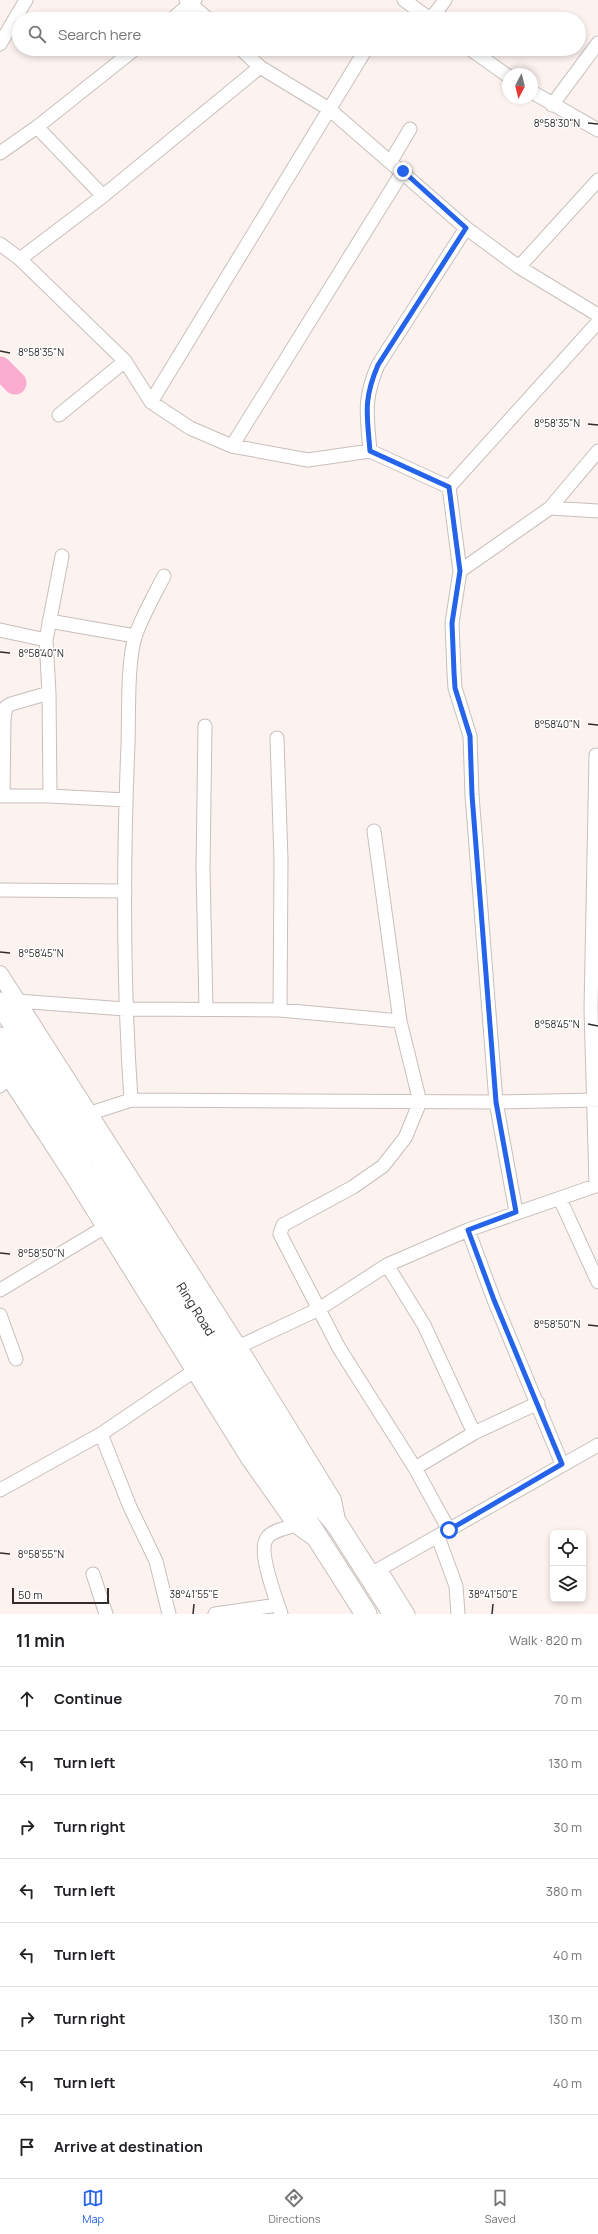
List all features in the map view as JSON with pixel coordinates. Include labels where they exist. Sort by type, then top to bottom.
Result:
[{"type":"highway","name":"Ring Road","points":[[9,1002],[100,1156],[320,1504],[374,1572],[394,1614]]},
{"type":"highway","name":"Ring Road","points":[[0,1038],[366,1614]]},
{"type":"street","points":[[18,12],[26,0]]},
{"type":"street","points":[[404,0],[421,12]]},
{"type":"street","points":[[436,12],[445,0]]},
{"type":"street","points":[[179,12],[191,1],[201,12]]},
{"type":"street","points":[[2,36],[12,21]]},
{"type":"street","points":[[552,105],[598,44]]},
{"type":"street","points":[[0,153],[37,127],[126,56]]},
{"type":"street","points":[[248,56],[260,67],[329,109],[403,171],[466,228],[519,267],[598,315]]},
{"type":"street","points":[[151,402],[362,56]]},
{"type":"street","points":[[480,56],[502,72]]},
{"type":"street","points":[[20,259],[103,196],[260,67]]},
{"type":"street","points":[[538,96],[598,130]]},
{"type":"street","points":[[37,127],[103,196]]},
{"type":"street","points":[[391,161],[410,129]]},
{"type":"street","points":[[232,446],[403,171]]},
{"type":"street","points":[[519,267],[598,180]]},
{"type":"street","points":[[370,451],[366,407],[368,387],[376,370],[466,228]]},
{"type":"street","points":[[0,244],[20,259],[125,361],[151,402],[190,428],[232,446],[308,460],[370,451],[449,487]]},
{"type":"street","points":[[516,1212],[496,1102],[472,795],[471,747],[460,704],[454,672],[452,623],[460,571],[449,487],[598,322]]},
{"type":"street","points":[[59,415],[125,361]]},
{"type":"street","points":[[460,571],[550,508],[598,451]]},
{"type":"street","points":[[550,508],[598,511]]},
{"type":"street","points":[[50,796],[49,693],[46,640],[62,556]]},
{"type":"street","points":[[131,1100],[125,1009],[125,891],[126,800],[132,651],[136,636],[164,576]]},
{"type":"street","points":[[49,621],[136,636]]},
{"type":"street","points":[[0,630],[46,640]]},
{"type":"street","points":[[49,693],[6,707],[2,719],[2,796],[50,796],[126,800]]},
{"type":"street","points":[[205,726],[203,870],[206,1009]]},
{"type":"street","points":[[277,738],[281,860],[280,1010]]},
{"type":"street","points":[[238,1347],[319,1309],[387,1265],[468,1230],[597,1185],[594,1009],[596,755]]},
{"type":"street","points":[[374,831],[400,1021],[420,1102],[405,1138],[383,1166],[353,1187],[283,1225],[280,1230],[281,1238],[339,1348],[415,1468],[444,1534],[456,1586],[458,1614]]},
{"type":"street","points":[[0,890],[125,891]]},
{"type":"street","points":[[0,974],[9,1002],[88,1114],[238,1347],[333,1500],[338,1526]]},
{"type":"street","points":[[9,1002],[125,1009],[280,1010],[400,1021]]},
{"type":"street","points":[[0,1064],[5,1082],[105,1227],[250,1460],[296,1525],[322,1544]]},
{"type":"street","points":[[88,1114],[131,1100],[496,1102],[596,1100]]},
{"type":"street","points":[[560,1199],[598,1282]]},
{"type":"street","points":[[0,1290],[105,1227]]},
{"type":"street","points":[[468,1230],[494,1300],[562,1464]]},
{"type":"street","points":[[387,1265],[424,1325],[474,1433]]},
{"type":"street","points":[[0,1315],[16,1359]]},
{"type":"street","points":[[0,1490],[100,1434],[194,1371]]},
{"type":"street","points":[[415,1468],[474,1433],[538,1403]]},
{"type":"street","points":[[100,1434],[130,1506],[156,1561],[169,1614]]},
{"type":"street","points":[[408,1614],[374,1572],[444,1534],[562,1464],[598,1445]]},
{"type":"street","points":[[215,1614],[280,1610],[266,1565],[265,1544],[267,1537],[296,1525]]},
{"type":"street","points":[[93,1574],[106,1614]]},
{"type":"waterway","points":[[0,368],[15,383]]},
{"type":"route","points":[[403,171],[466,228],[378,365],[368,387],[366,407],[370,451],[449,487],[460,571],[452,623],[455,688],[470,736],[472,795],[496,1102],[516,1212],[468,1230],[494,1300],[562,1464],[449,1530]]}]
